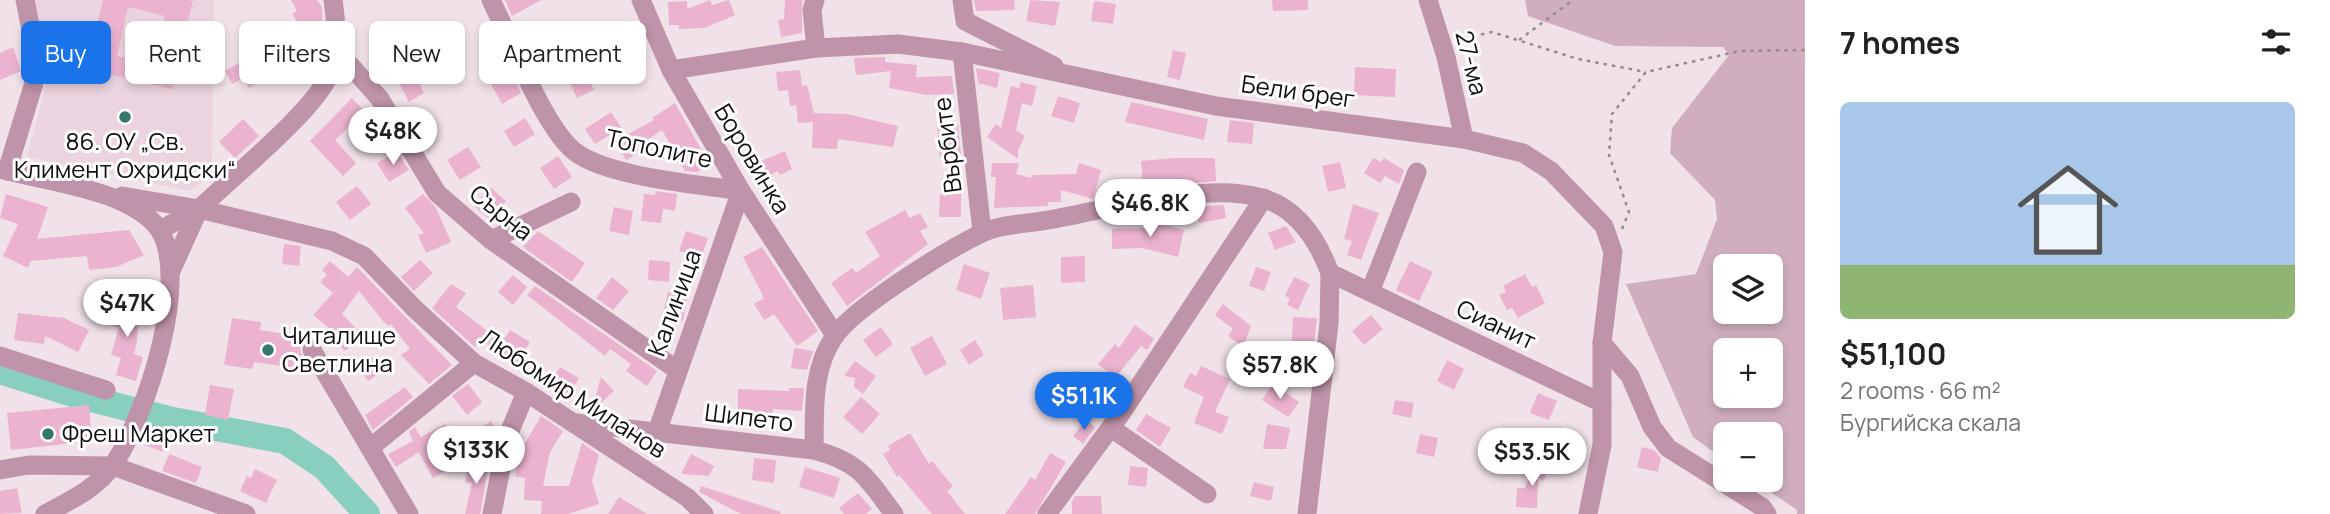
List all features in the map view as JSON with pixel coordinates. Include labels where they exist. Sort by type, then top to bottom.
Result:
[{"type":"street","points":[[25,0],[33,40],[34,83],[4,170],[93,191],[137,211],[160,230],[168,276],[169,310],[152,383],[128,439],[113,466],[89,491],[45,514]]},
{"type":"street","points":[[333,0],[333,21]]},
{"type":"street","name":"Тополите","points":[[491,0],[549,117],[573,151],[605,167],[741,191]]},
{"type":"street","name":"Боровинка","points":[[641,0],[671,69],[741,191],[835,335]]},
{"type":"street","points":[[816,0],[812,10],[816,48]]},
{"type":"street","points":[[962,0],[965,21],[986,34],[1038,56],[1067,75]]},
{"type":"street","name":"27-ма","points":[[1428,0],[1442,43],[1464,139]]},
{"type":"street","name":"Бели брег","points":[[671,69],[816,48],[898,44],[962,51],[1216,106],[1464,139],[1522,153],[1551,171],[1604,226],[1612,252],[1602,343],[1602,445],[1588,514]]},
{"type":"street","name":"Върбите","points":[[962,51],[982,232]]},
{"type":"street","name":"Сърна","points":[[355,71],[380,99],[437,193],[491,240],[677,370]]},
{"type":"street","points":[[160,230],[199,209],[310,103],[323,84]]},
{"type":"street","points":[[1370,292],[1417,172]]},
{"type":"street","name":"Любомир Миланов","points":[[93,191],[199,209],[332,241],[365,256],[415,310],[474,363],[572,422],[688,498],[704,514]]},
{"type":"street","name":"Калиница","points":[[657,432],[741,191]]},
{"type":"street","points":[[814,450],[815,384],[835,335],[866,305],[982,232],[1185,195],[1231,193],[1264,198],[1296,217],[1320,246],[1331,273],[1329,323],[1307,514]]},
{"type":"street","points":[[1047,514],[1117,420],[1264,198]]},
{"type":"street","points":[[491,240],[571,202]]},
{"type":"street","points":[[168,276],[199,209]]},
{"type":"street","name":"Сианит","points":[[1331,273],[1602,403]]},
{"type":"street","points":[[1602,343],[1630,376],[1652,427],[1668,448],[1753,502],[1767,514]]},
{"type":"street","points":[[312,350],[409,514]]},
{"type":"street","points":[[0,356],[106,390]]},
{"type":"street","points":[[370,449],[474,363]]},
{"type":"street","points":[[1077,381],[1117,420],[1207,494]]},
{"type":"street","points":[[492,514],[507,438],[526,393]]},
{"type":"street","name":"Шипето","points":[[572,422],[814,450],[843,457],[865,476],[894,514]]},
{"type":"street","points":[[0,470],[29,465],[113,466],[246,514]]},
{"type":"street","points":[[1061,514],[1067,485]]},
{"type":"path","points":[[1518,40],[1573,0]]},
{"type":"path","points":[[1442,43],[1492,32],[1578,59],[1646,72],[1740,51],[1805,50]]},
{"type":"path","points":[[1612,252],[1629,212],[1609,155],[1612,114],[1646,72]]},
{"type":"shaded area","name":"86. ОУ „Св. Климент Охридски“","points":[[32,0],[214,0],[214,21],[125,21],[125,84],[213,84],[212,175],[190,191],[27,157],[46,84],[111,84],[111,21],[36,21]]},
{"type":"shaded area","points":[[1525,0],[1805,0],[1805,514],[1797,514],[1797,510],[1771,492],[1783,492],[1783,422],[1713,422],[1713,451],[1693,437],[1626,284],[1696,274],[1717,219],[1715,200],[1670,153],[1672,128],[1729,55],[1723,47],[1615,46],[1528,16]]},
{"type":"building","points":[[103,0],[193,0],[188,21],[164,21],[165,16],[128,7],[117,56],[125,58],[125,78],[111,75],[111,21],[98,21]]},
{"type":"building","points":[[291,0],[317,0],[322,7],[322,21],[297,21],[292,14],[297,11]]},
{"type":"building","points":[[505,0],[541,0],[512,16]]},
{"type":"building","points":[[710,0],[712,5],[729,0],[735,15],[705,28],[679,29],[679,25],[669,25],[668,2],[687,1],[687,9]]},
{"type":"building","points":[[785,0],[802,0],[802,33],[781,37],[778,20],[784,19]]},
{"type":"building","points":[[974,0],[1014,0],[1015,10],[976,11]]},
{"type":"building","points":[[1030,0],[1060,2],[1055,26],[1026,21]]},
{"type":"building","points":[[1272,0],[1308,0],[1308,10],[1273,11]]},
{"type":"building","points":[[1094,1],[1116,4],[1113,24],[1091,21]]},
{"type":"building","points":[[13,47],[21,71],[0,80],[0,53]]},
{"type":"building","points":[[1173,50],[1186,53],[1180,80],[1167,77]]},
{"type":"building","points":[[885,57],[885,62],[917,65],[916,77],[952,76],[954,94],[927,95],[889,88],[891,71],[856,75],[854,58]]},
{"type":"building","points":[[239,63],[239,80],[232,84],[225,71]]},
{"type":"building","points":[[1355,67],[1396,69],[1395,97],[1354,95]]},
{"type":"building","points":[[976,68],[1000,73],[997,88],[978,83]]},
{"type":"building","points":[[800,70],[802,86],[807,85],[814,113],[847,114],[898,126],[893,147],[838,139],[837,149],[812,148],[813,122],[798,123],[796,105],[790,106],[788,90],[778,91],[776,72]]},
{"type":"building","points":[[1021,82],[1037,86],[1032,106],[1022,103],[1016,130],[1025,136],[1018,150],[1018,159],[987,137],[996,124],[1001,128],[1011,86],[1019,88]]},
{"type":"building","points":[[151,84],[173,84],[172,89]]},
{"type":"building","points":[[400,84],[422,84],[420,85],[424,93],[409,102]]},
{"type":"building","points":[[491,84],[517,84],[521,93],[502,104]]},
{"type":"building","points":[[571,84],[591,84],[594,90],[577,98]]},
{"type":"building","points":[[1058,96],[1080,103],[1074,123],[1051,116]]},
{"type":"building","points":[[352,98],[365,112],[335,140],[356,163],[343,176],[310,141]]},
{"type":"building","points":[[1131,102],[1208,119],[1204,140],[1125,122]]},
{"type":"building","points":[[675,103],[710,165],[697,172],[685,171],[662,130],[644,142],[648,148],[626,160],[611,134],[595,144],[585,129],[611,112],[626,135],[654,120],[652,118]]},
{"type":"building","points":[[525,118],[535,134],[514,147],[504,131]]},
{"type":"building","points":[[243,119],[259,136],[235,158],[219,142]]},
{"type":"building","points":[[1230,120],[1254,123],[1252,144],[1227,142]]},
{"type":"building","points":[[958,125],[961,154],[940,157],[937,127]]},
{"type":"building","points":[[468,147],[481,167],[460,180],[447,160]]},
{"type":"building","points":[[397,151],[409,170],[389,182],[377,163]]},
{"type":"building","points":[[785,151],[792,169],[780,175],[778,171],[760,180],[752,165]]},
{"type":"building","points":[[558,156],[572,177],[554,189],[540,168]]},
{"type":"building","points":[[1215,158],[1216,181],[1155,187],[1155,181],[1143,183],[1141,161]]},
{"type":"building","points":[[1373,158],[1381,162],[1384,158],[1404,170],[1399,184],[1385,176],[1380,183],[1364,173]]},
{"type":"building","points":[[1340,162],[1346,188],[1328,192],[1322,166]]},
{"type":"building","points":[[992,163],[1019,163],[1016,174],[1031,178],[1032,175],[1076,174],[1079,163],[1101,170],[1093,199],[1061,190],[1061,202],[1048,202],[1048,206],[994,208],[996,177],[991,177]]},
{"type":"building","points":[[357,186],[371,204],[350,220],[336,202]]},
{"type":"building","points":[[490,187],[506,201],[490,220],[474,206]]},
{"type":"building","points":[[656,191],[677,194],[675,211],[663,209],[661,223],[641,221],[644,194],[655,195]]},
{"type":"building","points":[[6,194],[48,207],[37,239],[129,230],[144,255],[116,267],[89,270],[87,256],[31,261],[28,268],[3,256],[18,224],[0,218]]},
{"type":"building","points":[[423,194],[436,208],[451,242],[426,253],[418,235],[424,233],[405,208]]},
{"type":"building","points":[[940,194],[961,194],[961,217],[939,217]]},
{"type":"building","points":[[1353,204],[1379,213],[1361,260],[1347,255],[1352,241],[1344,239]]},
{"type":"building","points":[[1224,205],[1226,218],[1199,223],[1196,207]]},
{"type":"building","points":[[614,207],[633,211],[629,235],[609,231]]},
{"type":"building","points":[[905,210],[910,218],[920,213],[928,227],[920,231],[928,244],[847,306],[831,283],[852,268],[856,273],[880,256],[865,232]]},
{"type":"building","points":[[1152,222],[1184,230],[1178,257],[1142,248],[1112,249],[1112,229],[1151,228]]},
{"type":"building","points":[[1286,226],[1296,242],[1275,250],[1268,233]]},
{"type":"building","points":[[538,231],[585,263],[572,282],[523,247]]},
{"type":"building","points":[[686,231],[708,238],[701,258],[679,251]]},
{"type":"building","points":[[284,244],[301,246],[299,266],[282,264]]},
{"type":"building","points":[[762,247],[818,331],[797,346],[774,314],[764,320],[754,304],[764,298],[743,257]]},
{"type":"building","points":[[1085,256],[1085,282],[1061,283],[1061,257]]},
{"type":"building","points":[[420,260],[433,273],[414,291],[401,277]]},
{"type":"building","points":[[649,260],[670,262],[669,282],[648,280]]},
{"type":"building","points":[[330,261],[348,277],[357,267],[452,365],[429,384],[401,355],[410,349],[391,324],[389,326],[383,321],[359,291],[342,314],[362,335],[345,351],[335,341],[340,337],[313,315],[333,293],[320,282],[327,275],[322,270]]},
{"type":"building","points":[[1410,261],[1433,272],[1419,301],[1396,290]]},
{"type":"building","points":[[964,264],[990,273],[981,299],[956,290]]},
{"type":"building","points":[[1256,267],[1271,272],[1264,291],[1249,286]]},
{"type":"building","points":[[1525,274],[1532,287],[1536,285],[1545,303],[1518,318],[1512,308],[1507,310],[1499,295],[1506,292],[1503,286]]},
{"type":"building","points":[[513,275],[527,287],[513,305],[498,292]]},
{"type":"building","points":[[612,277],[629,291],[613,310],[596,298]]},
{"type":"building","points":[[1294,277],[1310,284],[1298,310],[1287,305],[1290,298],[1285,296]]},
{"type":"building","points":[[451,284],[466,293],[456,307],[502,342],[510,330],[530,342],[517,363],[480,340],[475,347],[432,308]]},
{"type":"building","points":[[1033,285],[1036,317],[1003,320],[1000,288]]},
{"type":"building","points":[[535,286],[657,371],[647,386],[626,371],[631,364],[610,349],[605,356],[527,295]]},
{"type":"building","points":[[668,292],[688,296],[683,321],[662,317]]},
{"type":"building","points":[[114,302],[139,303],[134,354],[143,357],[136,381],[116,375],[121,358],[111,355],[119,327],[113,326]]},
{"type":"building","points":[[1223,304],[1251,326],[1243,347],[1228,336],[1233,329],[1215,315]]},
{"type":"building","points":[[18,313],[64,318],[89,330],[78,352],[45,336],[44,344],[14,340]]},
{"type":"building","points":[[1371,315],[1383,329],[1364,345],[1352,331]]},
{"type":"building","points":[[1293,317],[1317,318],[1314,344],[1292,343]]},
{"type":"building","name":"Читалище Светлина","points":[[232,318],[261,322],[260,330],[311,338],[302,343],[300,349],[306,370],[254,362],[252,369],[224,365]]},
{"type":"building","points":[[1135,325],[1154,339],[1147,350],[1141,346],[1115,378],[1098,364],[1115,344],[1119,348]]},
{"type":"building","points":[[881,327],[893,344],[876,357],[863,340]]},
{"type":"building","points":[[932,336],[947,364],[925,376],[910,348]]},
{"type":"building","points":[[975,340],[984,355],[969,365],[960,350]]},
{"type":"building","points":[[794,348],[813,351],[807,370],[791,368]]},
{"type":"building","points":[[373,357],[383,371],[368,381],[359,368]]},
{"type":"building","points":[[1447,360],[1464,369],[1454,390],[1437,381]]},
{"type":"building","points":[[855,361],[876,376],[863,394],[854,387],[855,378],[844,376]]},
{"type":"building","points":[[1201,366],[1230,379],[1215,412],[1229,417],[1222,434],[1194,423],[1204,397],[1183,387],[1190,373],[1196,376]]},
{"type":"building","points":[[560,367],[579,378],[566,400],[547,388]]},
{"type":"building","points":[[1054,374],[1066,377],[1066,400],[1048,395]]},
{"type":"building","points":[[601,377],[614,391],[591,412]]},
{"type":"building","points":[[468,384],[482,402],[467,415],[452,396]]},
{"type":"building","points":[[1273,384],[1299,402],[1288,417],[1262,400]]},
{"type":"building","points":[[210,385],[234,389],[228,420],[205,415]]},
{"type":"building","points":[[405,387],[413,397],[373,430],[365,415]]},
{"type":"building","points":[[789,388],[804,388],[802,411],[773,409],[772,417],[738,416],[738,389],[789,391]]},
{"type":"building","points":[[1538,393],[1557,401],[1549,420],[1530,413]]},
{"type":"building","points":[[861,397],[880,414],[862,434],[843,417]]},
{"type":"building","points":[[1395,400],[1414,403],[1411,418],[1392,414]]},
{"type":"building","points":[[89,405],[92,441],[11,450],[7,413]]},
{"type":"building","points":[[1146,414],[1171,428],[1160,447],[1136,430]]},
{"type":"building","points":[[541,416],[563,431],[550,452],[543,486],[569,486],[582,443],[599,455],[592,481],[599,504],[568,514],[541,514],[542,501],[524,500],[525,478],[515,476],[521,450]]},
{"type":"building","points":[[1086,420],[1095,427],[1083,444],[1073,436]]},
{"type":"building","points":[[491,421],[497,431],[493,445],[486,450],[474,432]]},
{"type":"building","points":[[445,424],[449,429],[428,446],[435,456],[443,452],[452,468],[433,478],[419,452],[396,467],[388,454],[413,441],[409,432],[415,427],[421,437]]},
{"type":"building","points":[[1267,424],[1290,428],[1286,449],[1263,449]]},
{"type":"building","points":[[150,426],[170,433],[164,452],[144,445]]},
{"type":"building","points":[[910,433],[929,464],[932,461],[953,486],[947,491],[965,514],[932,514],[899,475],[897,477],[883,454],[890,450],[888,446]]},
{"type":"building","points":[[1420,434],[1438,438],[1434,457],[1416,453]]},
{"type":"building","points":[[1642,447],[1654,450],[1661,458],[1658,472],[1637,467]]},
{"type":"building","points":[[1050,453],[1066,462],[1035,514],[1005,514],[1031,477],[1035,480]]},
{"type":"building","points":[[169,454],[202,467],[196,483],[162,471]]},
{"type":"building","points":[[691,454],[714,466],[709,476],[681,474]]},
{"type":"building","points":[[754,458],[776,460],[774,483],[752,480]]},
{"type":"building","points":[[1537,458],[1538,463],[1549,467],[1544,481],[1538,478],[1537,508],[1516,507],[1517,488],[1525,488]]},
{"type":"building","points":[[470,461],[489,465],[480,514],[465,514],[472,483],[465,482]]},
{"type":"building","points":[[1130,466],[1148,468],[1146,487],[1128,485]]},
{"type":"building","points":[[805,467],[840,478],[834,498],[799,487]]},
{"type":"building","points":[[255,469],[277,480],[266,503],[240,491],[247,476],[251,478]]},
{"type":"building","points":[[1254,482],[1274,487],[1271,501],[1250,496]]},
{"type":"building","points":[[701,486],[781,512],[741,514],[699,492]]},
{"type":"building","points":[[17,488],[22,513],[0,514],[0,491]]},
{"type":"building","points":[[858,493],[872,509],[866,514],[844,514],[839,508]]},
{"type":"building","points":[[1075,496],[1101,496],[1102,514],[1072,514],[1072,501]]},
{"type":"building","points":[[619,497],[647,514],[608,514]]},
{"type":"waterway","points":[[0,371],[79,396],[173,420],[285,441],[324,467],[367,514]]},
{"type":"place","name":"86. ОУ „Св. Климент Охридски“","points":[[125,117]]},
{"type":"place","name":"Читалище Светлина","points":[[268,350]]},
{"type":"place","name":"Фреш Маркет","points":[[48,434]]}]
